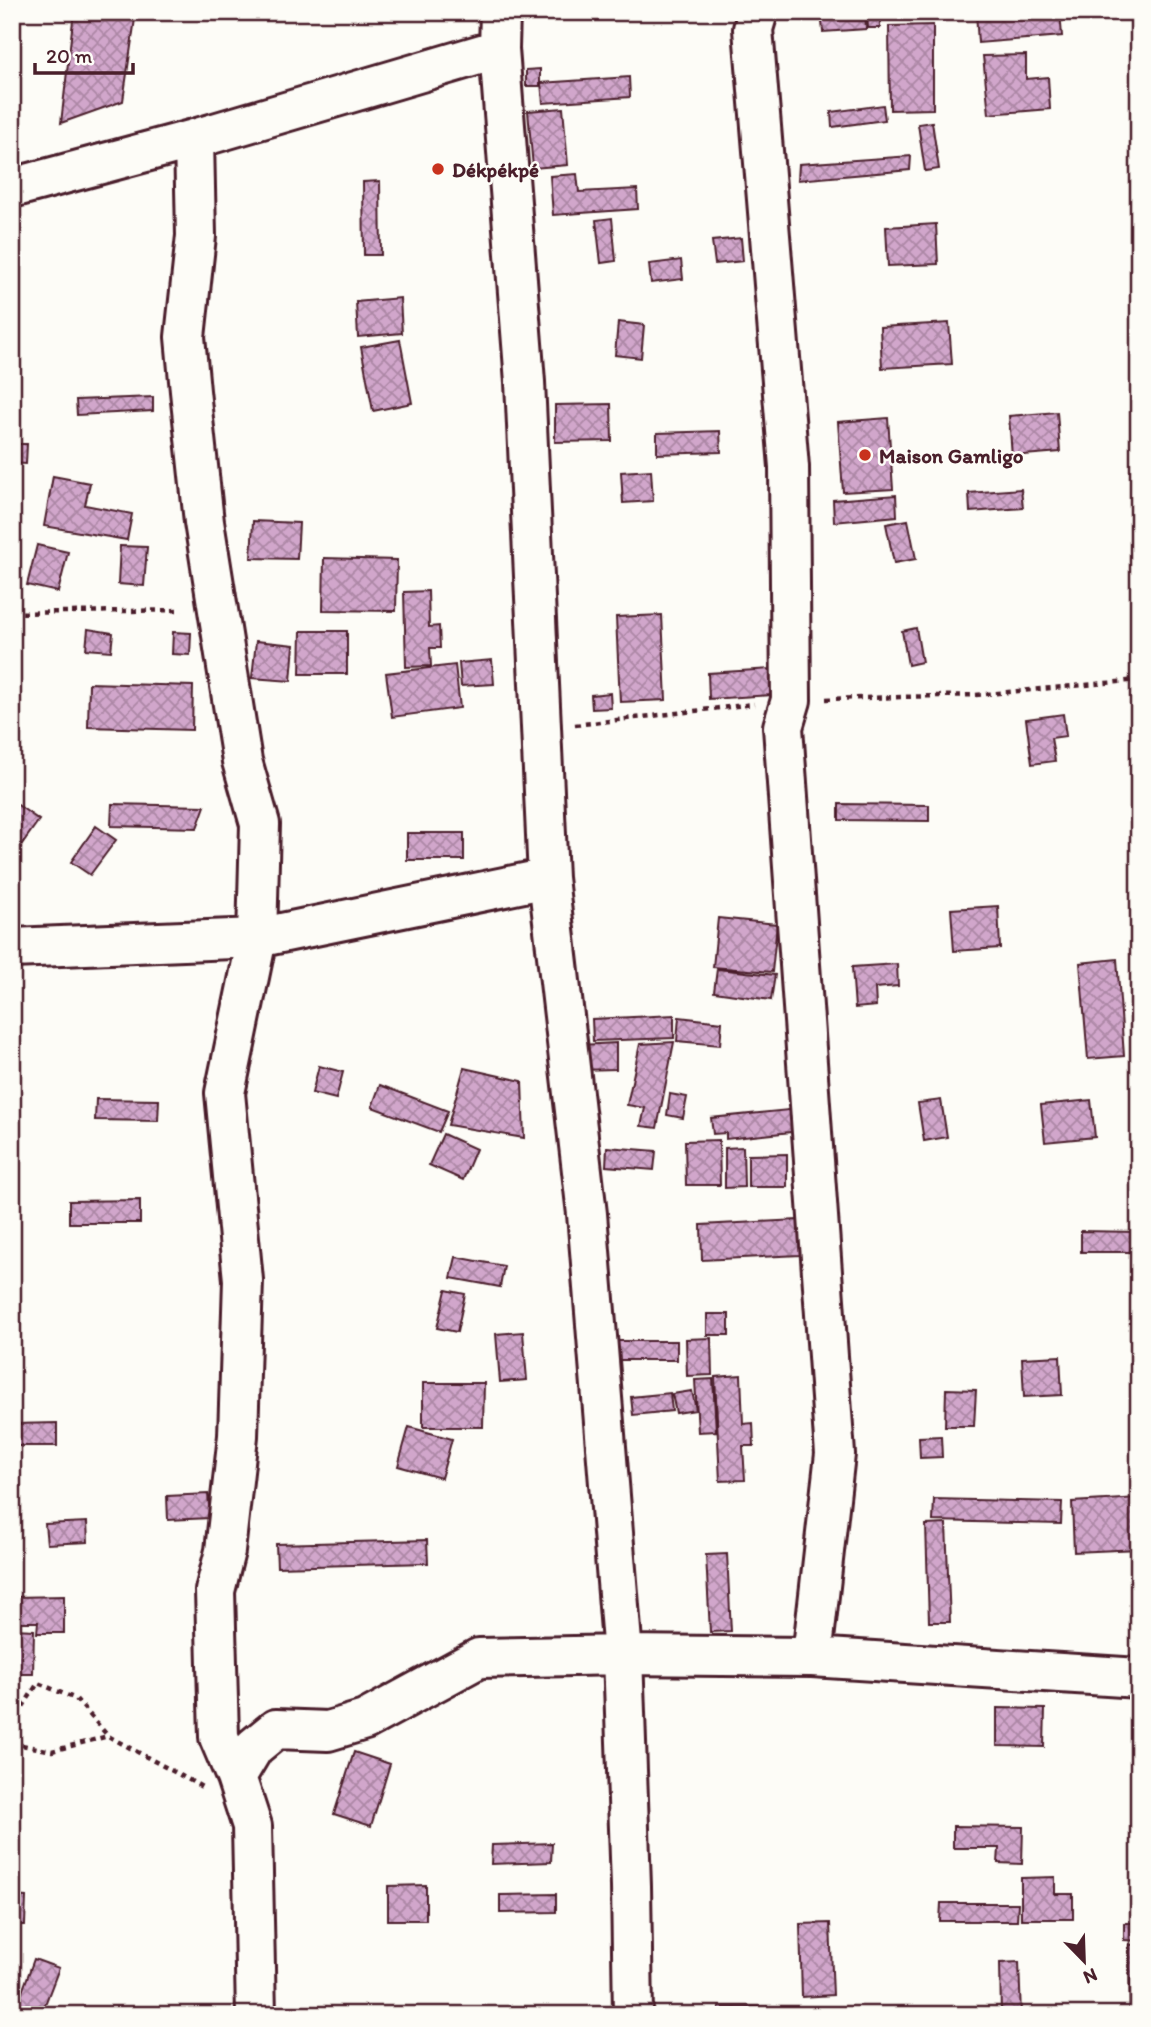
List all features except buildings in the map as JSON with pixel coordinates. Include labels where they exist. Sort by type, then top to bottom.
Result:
[{"type":"street","points":[[758,12],[753,29],[789,467],[791,700],[783,727],[835,1454],[812,1657]]},
{"type":"street","points":[[12,188],[194,139],[499,30],[525,382],[548,878],[587,1214],[623,1656],[633,2015]]},
{"type":"street","points":[[194,139],[195,236],[185,337],[204,522],[242,761],[260,824],[257,939],[225,1093],[243,1280],[238,1436],[225,1551],[215,1591],[220,1783],[251,1826],[256,2015]]},
{"type":"street","points":[[12,948],[257,939],[548,878]]},
{"type":"street","points":[[220,1783],[254,1747],[276,1729],[328,1731],[365,1720],[479,1658],[812,1657],[1139,1678]]},
{"type":"path","points":[[12,613],[218,609]]},
{"type":"path","points":[[539,729],[791,700],[976,695],[1139,680]]},
{"type":"path","points":[[12,1724],[38,1684],[76,1699],[108,1736],[220,1783]]},
{"type":"path","points":[[12,1742],[52,1751],[108,1736]]},
{"type":"place","name":"Dékpékpé","points":[[438,169]]},
{"type":"place","name":"Maison Gamligo","points":[[865,455]]}]
